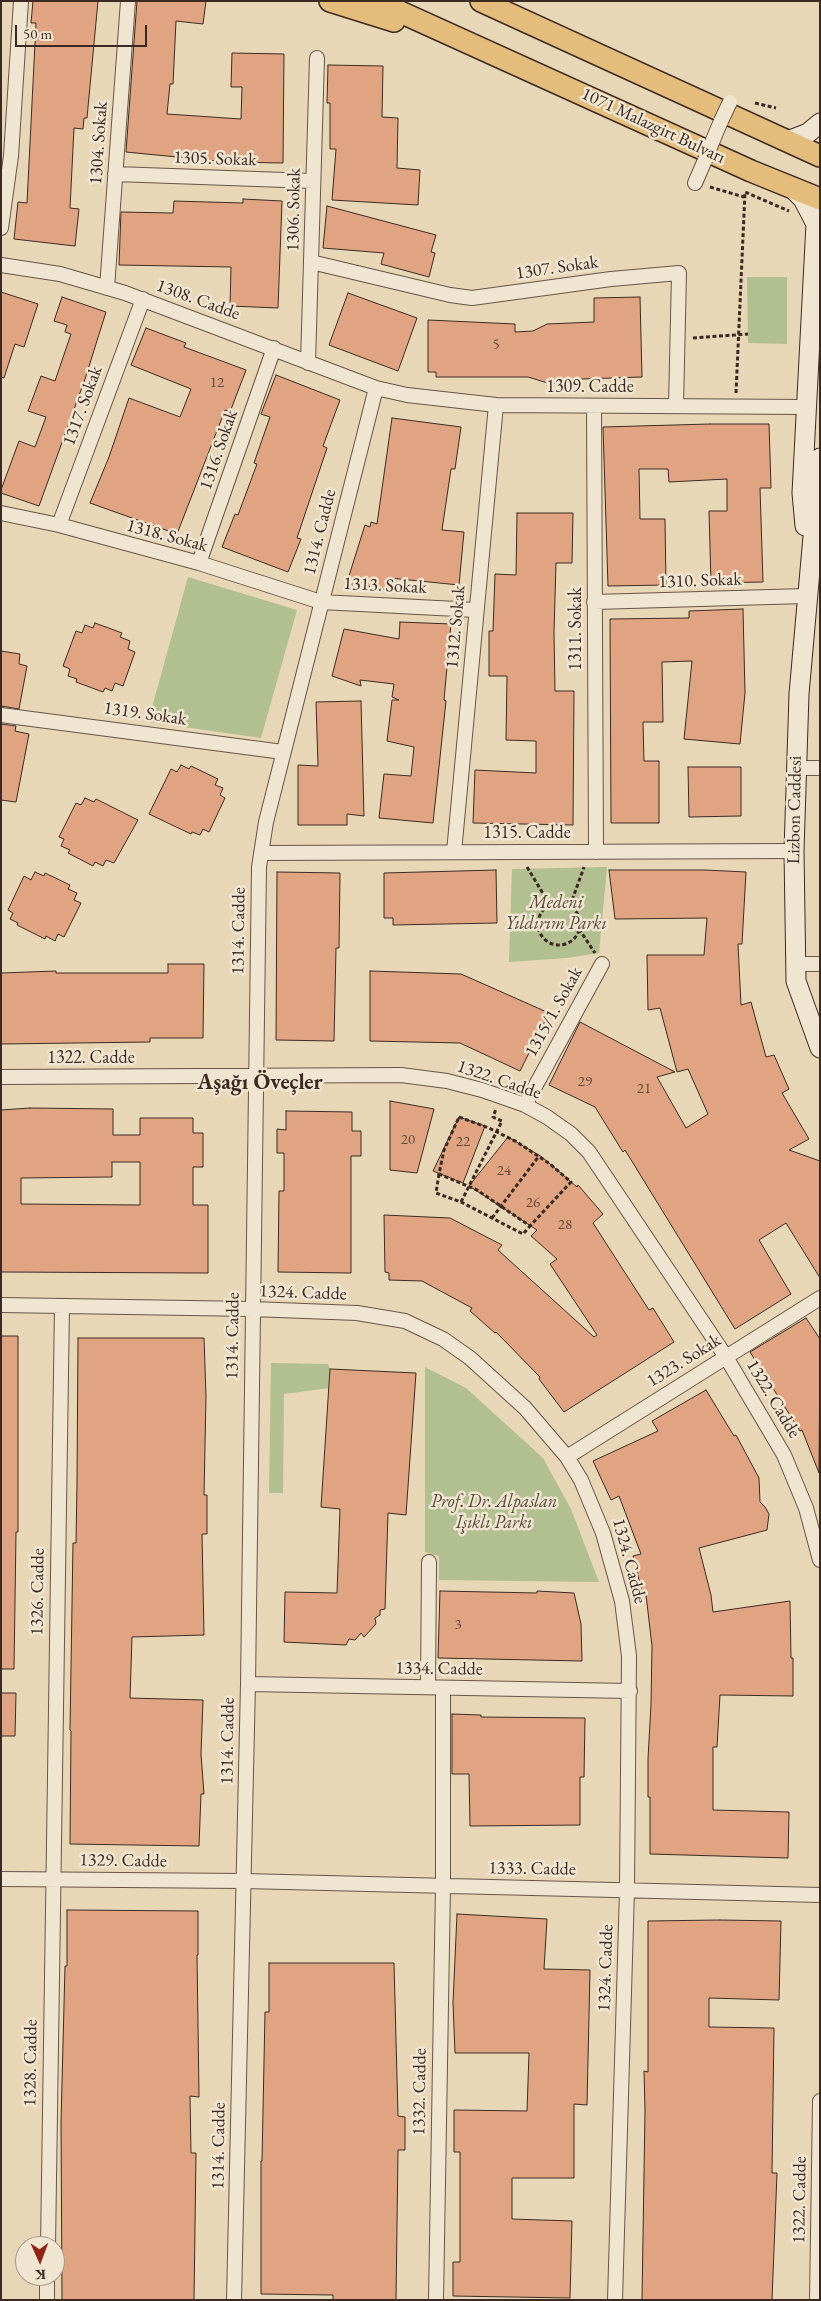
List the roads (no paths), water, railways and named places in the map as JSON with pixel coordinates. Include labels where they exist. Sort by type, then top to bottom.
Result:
[{"type":"main road","name":"1071 Malazgirt Bulvarı","points":[[330,1],[488,51]]},
{"type":"main road","name":"1071 Malazgirt Bulvarı","points":[[376,1],[751,171],[820,200]]},
{"type":"main road","points":[[481,1],[790,140],[820,156]]},
{"type":"main road","points":[[492,1],[523,20]]},
{"type":"main road","points":[[790,140],[808,133],[820,123]]},
{"type":"main road","name":"Lizbon Caddesi","points":[[790,186],[803,199],[816,224],[802,493],[810,569]]},
{"type":"main road","name":"Lizbon Caddesi","points":[[820,458],[806,596],[795,768],[794,852],[794,964],[796,981],[820,1048]]},
{"type":"main road","name":"Lizbon Caddesi","points":[[810,569],[820,528]]},
{"type":"street","points":[[1,228],[7,122],[21,1]]},
{"type":"street","name":"1304. Sokak","points":[[107,288],[128,1]]},
{"type":"street","name":"1306. Sokak","points":[[308,362],[317,58]]},
{"type":"street","points":[[694,183],[731,98]]},
{"type":"street","name":"1305. Sokak","points":[[116,174],[313,181]]},
{"type":"street","name":"1307. Sokak","points":[[312,262],[450,296],[472,298],[611,279],[679,273],[676,406]]},
{"type":"street","name":"1308. Cadde","points":[[1,265],[60,274],[142,299],[376,388]]},
{"type":"street","name":"1317. Sokak","points":[[59,526],[142,299]]},
{"type":"street","name":"1316. Sokak","points":[[199,563],[274,348]]},
{"type":"street","name":"1309. Cadde","points":[[376,388],[438,400],[496,405],[806,407]]},
{"type":"street","name":"1314. Cadde","points":[[234,2300],[248,1684],[257,910],[261,853],[321,602],[376,388]]},
{"type":"street","name":"1312. Sokak","points":[[454,852],[496,405]]},
{"type":"street","name":"1311. Sokak","points":[[593,852],[594,406]]},
{"type":"street","name":"1318. Sokak","points":[[1,513],[59,526],[199,563],[321,602]]},
{"type":"street","name":"1310. Sokak","points":[[594,602],[806,596]]},
{"type":"street","name":"1313. Sokak","points":[[321,602],[476,610]]},
{"type":"street","name":"1319. Sokak","points":[[1,715],[284,752]]},
{"type":"street","points":[[795,768],[820,768]]},
{"type":"street","name":"1315. Cadde","points":[[261,853],[794,852]]},
{"type":"street","name":"1315/1. Sokak","points":[[525,1105],[602,964]]},
{"type":"street","points":[[794,964],[820,964]]},
{"type":"street","name":"1322. Cadde","points":[[1,1077],[416,1076],[463,1085],[501,1096],[525,1105],[558,1124],[588,1152],[726,1357],[784,1455],[806,1508],[820,1560]]},
{"type":"street","name":"1323. Sokak","points":[[567,1456],[820,1298]]},
{"type":"street","name":"1324. Cadde","points":[[1,1305],[252,1309],[369,1314],[419,1326],[443,1339],[470,1358],[525,1408],[567,1456],[594,1508],[618,1579],[628,1639],[630,1691],[627,1890],[615,2300]]},
{"type":"street","name":"1326. Cadde","points":[[52,1880],[62,1306]]},
{"type":"street","points":[[428,1687],[429,1562]]},
{"type":"street","name":"1334. Cadde","points":[[248,1684],[630,1691]]},
{"type":"street","name":"1332. Cadde","points":[[436,2300],[443,1688]]},
{"type":"street","name":"1329. Cadde","points":[[1,1879],[244,1881]]},
{"type":"street","name":"1328. Cadde","points":[[48,2236],[52,1880]]},
{"type":"street","name":"1333. Cadde","points":[[244,1881],[820,1895]]},
{"type":"street","name":"1322. Cadde","points":[[817,2300],[820,2101]]},
{"type":"street","points":[[47,2286],[47,2300]]},
{"type":"district","name":"Aşağı Öveçler","points":[[260,1083]]},
{"type":"park label","name":"Medeni Yıldırım Parkı","points":[[556,913]]},
{"type":"park label","name":"Prof. Dr. Alpaslan Işıklı Parkı","points":[[494,1512]]}]
